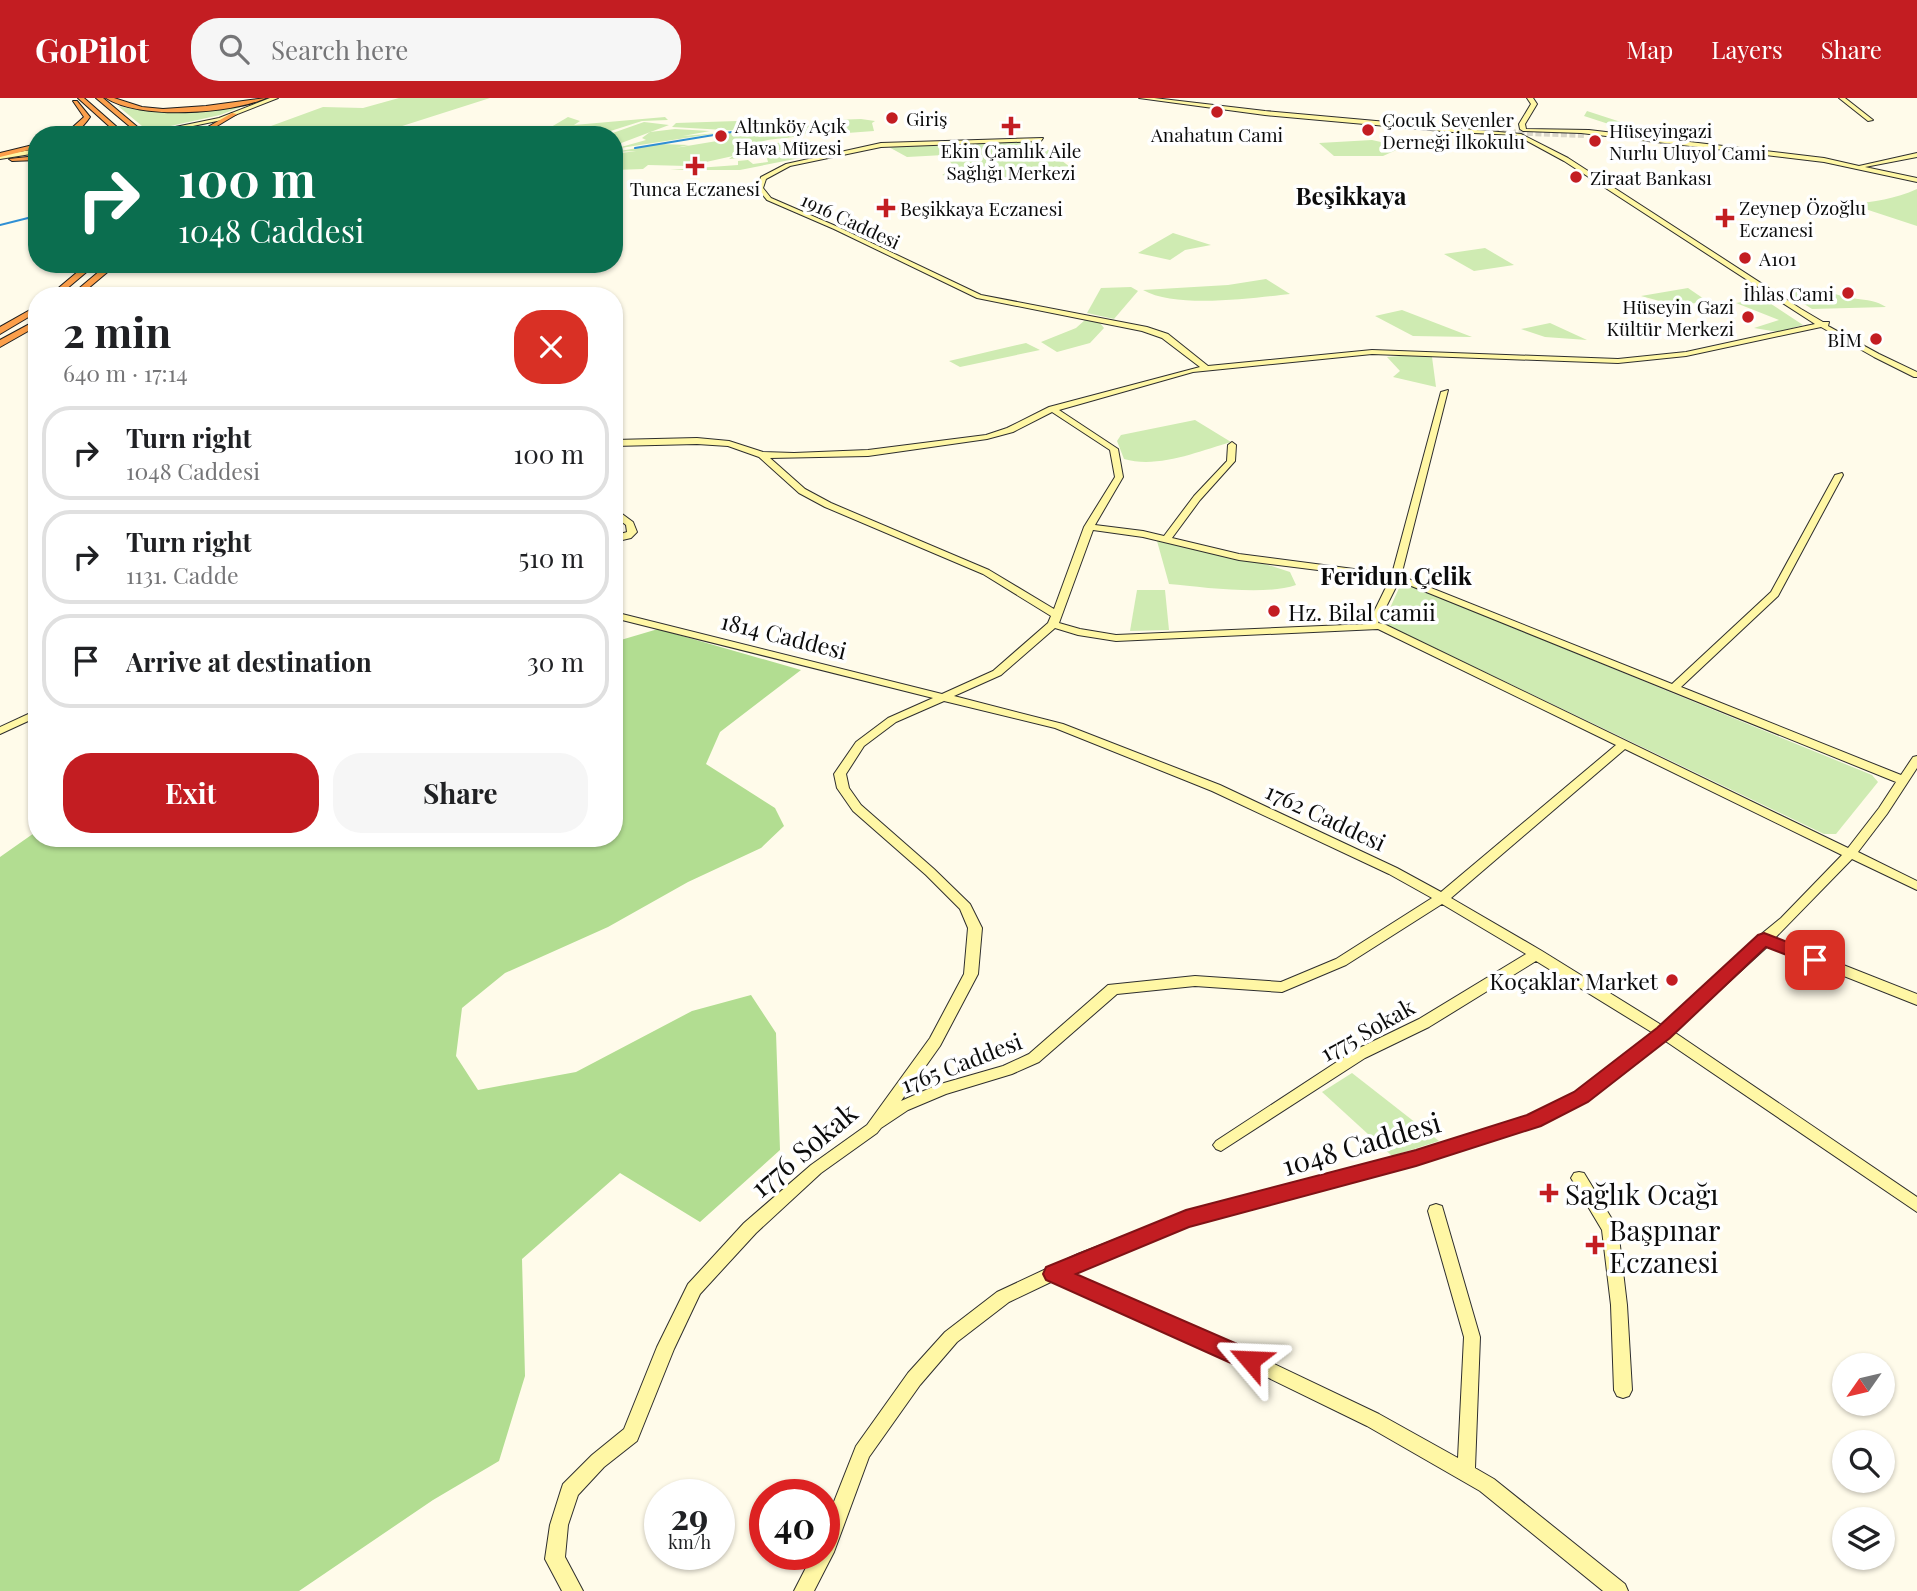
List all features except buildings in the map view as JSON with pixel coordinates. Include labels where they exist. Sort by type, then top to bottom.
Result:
[{"type":"highway","points":[[72,98],[87,117],[79,126]]},
{"type":"highway","points":[[81,98],[114,126]]},
{"type":"highway","points":[[99,98],[132,126]]},
{"type":"highway","points":[[109,98],[128,106],[169,109],[219,106],[263,98]]},
{"type":"highway","points":[[213,126],[234,114]]},
{"type":"highway","points":[[0,157],[28,151]]},
{"type":"highway","points":[[0,157],[28,158]]},
{"type":"highway","points":[[64,287],[81,273]]},
{"type":"highway","points":[[85,287],[102,273]]},
{"type":"highway","points":[[0,331],[28,314]]},
{"type":"highway","points":[[0,344],[28,327]]},
{"type":"main road","points":[[1494,131],[1545,137]]},
{"type":"main road","points":[[881,729],[892,720],[943,696]]},
{"type":"main road","name":"1762 Caddesi","points":[[943,696],[1059,726],[1213,786],[1313,832],[1442,898],[1664,1033]]},
{"type":"main road","name":"1048 Caddesi","points":[[840,1510],[862,1452],[914,1379],[951,1337],[1003,1297],[1186,1219],[1416,1158],[1534,1121],[1581,1097],[1664,1033],[1786,921],[1849,855],[1917,758]]},
{"type":"street","points":[[181,126],[234,114],[272,98]]},
{"type":"street","points":[[180,126],[272,98]]},
{"type":"street","points":[[1142,98],[1345,121],[1460,129],[1161,98]]},
{"type":"street","points":[[1522,132],[1522,124],[1534,104],[1531,98],[1521,98],[1524,104],[1522,132]]},
{"type":"street","points":[[1842,98],[1870,120]]},
{"type":"street","points":[[1345,121],[1685,146]]},
{"type":"street","points":[[1367,121],[1494,131]]},
{"type":"street","points":[[1522,132],[1545,137],[1605,134],[1824,160],[1917,182]]},
{"type":"street","points":[[1701,146],[1584,134],[1854,168],[1917,155]]},
{"type":"street","points":[[1545,137],[1773,297],[1917,375]]},
{"type":"street","points":[[1545,137],[1674,221],[1822,325],[1917,369]]},
{"type":"street","name":"1916 Caddesi","points":[[1041,139],[881,145],[788,165],[763,178],[761,188],[769,199],[836,228],[972,295],[1144,329],[1165,336],[1206,368]]},
{"type":"street","points":[[1664,221],[1674,221]]},
{"type":"street","points":[[623,443],[697,441],[729,444],[762,455],[867,453],[961,442],[1010,430],[1052,409],[1142,382],[1206,368],[1372,352],[1618,361],[1686,354],[1822,325]]},
{"type":"street","points":[[1371,627],[1396,577],[1445,392]]},
{"type":"street","points":[[943,696],[997,673],[1055,620],[1089,527],[1119,477],[1114,449],[1052,409]]},
{"type":"street","points":[[1167,539],[1197,498],[1231,461],[1232,445]]},
{"type":"street","points":[[762,455],[802,491],[828,505],[986,572],[1055,620],[1079,632],[1116,638],[1380,626],[1917,886]]},
{"type":"street","points":[[1673,689],[1775,594],[1839,475]]},
{"type":"street","points":[[623,518],[630,524],[632,532],[623,537]]},
{"type":"street","points":[[1089,527],[1167,539],[1238,557],[1396,577],[1903,780]]},
{"type":"street","name":"1814 Caddesi","points":[[623,617],[943,696]]},
{"type":"street","points":[[0,731],[28,717]]},
{"type":"street","name":"1776 Sokak","points":[[573,1591],[555,1559],[559,1525],[570,1490],[598,1461],[631,1435],[666,1347],[694,1289],[750,1228],[816,1169],[872,1129],[935,1042],[971,974],[975,928],[965,907],[930,872],[857,808],[843,788],[840,774],[848,759],[860,744],[881,729]]},
{"type":"street","name":"1765 Caddesi","points":[[872,1129],[903,1106],[932,1093],[1007,1070],[1034,1058],[1113,989],[1195,981],[1282,987],[1341,962],[1442,898],[1625,743]]},
{"type":"street","points":[[1764,939],[1917,1000]]},
{"type":"street","name":"1775 Sokak","points":[[1221,1145],[1360,1054],[1424,1023],[1537,954]]},
{"type":"street","points":[[1664,1033],[1917,1205]]},
{"type":"street","points":[[1579,1178],[1610,1229],[1619,1305],[1623,1390]]},
{"type":"street","points":[[1436,1211],[1472,1337],[1466,1473]]},
{"type":"street","points":[[1054,1274],[1201,1337],[1373,1420],[1487,1485],[1618,1591]]},
{"type":"street","name":"1048 Caddesi","points":[[804,1591],[815,1570]]},
{"type":"green space","points":[[399,98],[490,98],[402,126],[271,126],[323,107],[363,108]]},
{"type":"green space","points":[[262,99],[220,115],[170,126],[142,126],[118,106],[154,111]]},
{"type":"green space","points":[[1587,111],[1630,125],[1656,129],[1649,138],[1622,135],[1624,129],[1584,116]]},
{"type":"green space","points":[[568,117],[580,121],[574,125],[665,117],[668,120],[642,121],[623,127],[553,126]]},
{"type":"green space","points":[[833,120],[875,121],[872,123],[874,131],[807,136],[814,130],[835,130],[831,129],[832,127],[817,127]]},
{"type":"green space","points":[[737,121],[764,134],[756,135],[759,137],[785,133],[788,129],[784,128],[812,125],[806,129],[810,131],[804,134],[758,143],[763,145],[806,139],[799,144],[811,141],[813,146],[771,151],[807,150],[804,152],[729,159],[733,156],[688,166],[648,165],[643,169],[623,170],[623,153],[636,151],[623,150],[660,144],[689,145],[675,148],[723,140],[727,138],[726,134],[742,131],[672,127],[676,123]]},
{"type":"green space","points":[[644,122],[669,125],[623,142],[623,129]]},
{"type":"green space","points":[[675,129],[710,131],[683,136],[718,133],[623,148],[646,140],[642,138],[650,132]]},
{"type":"green space","points":[[1372,140],[1403,147],[1383,156],[1334,156],[1319,143]]},
{"type":"green space","points":[[1038,142],[1075,171],[1040,174],[993,184],[942,175],[953,169],[949,158],[944,155],[907,157],[887,146]]},
{"type":"green space","points":[[815,148],[815,155],[740,170],[670,170],[738,165],[738,161],[748,160],[753,164],[768,162],[767,158],[805,155]]},
{"type":"green space","points":[[1917,189],[1917,226],[1850,204],[1884,200]]},
{"type":"green space","points":[[1173,233],[1211,245],[1185,250],[1170,260],[1138,253]]},
{"type":"green space","points":[[1485,248],[1514,265],[1474,271],[1444,254]]},
{"type":"green space","points":[[1266,279],[1290,294],[1194,301],[1157,296],[1143,290],[1228,285]]},
{"type":"green space","points":[[1131,287],[1138,291],[1114,319],[1087,313],[1101,288]]},
{"type":"green space","points":[[1688,288],[1707,301],[1678,306],[1641,296]]},
{"type":"green space","points":[[1824,288],[1840,296],[1872,301],[1886,307],[1812,309],[1787,293],[1790,290]]},
{"type":"green space","points":[[1765,300],[1803,325],[1778,332],[1754,328],[1779,320],[1736,303]]},
{"type":"green space","points":[[1402,310],[1472,337],[1413,336],[1375,316]]},
{"type":"green space","points":[[1085,320],[1100,323],[1104,328],[1090,343],[1057,352],[1041,342],[1076,328]]},
{"type":"green space","points":[[1550,323],[1587,340],[1545,337],[1521,329]]},
{"type":"green space","points":[[1026,343],[1040,350],[960,367],[949,361]]},
{"type":"green space","points":[[1387,357],[1432,357],[1436,387],[1393,377],[1400,371]]},
{"type":"green space","points":[[1195,420],[1231,442],[1164,460],[1137,462],[1124,459],[1117,441],[1121,435]]},
{"type":"green space","points":[[1157,541],[1262,563],[1290,572],[1296,585],[1251,590],[1169,584]]},
{"type":"green space","points":[[1407,584],[1872,775],[1878,782],[1836,834],[1824,834],[1387,625],[1385,619],[1400,586]]},
{"type":"green space","points":[[1137,590],[1165,590],[1169,630],[1130,631]]},
{"type":"green space","points":[[658,629],[801,670],[720,732],[706,764],[775,808],[784,826],[761,848],[688,882],[608,927],[505,973],[462,1008],[456,1056],[478,1090],[576,1072],[692,1011],[751,995],[776,1033],[780,1150],[700,1222],[620,1173],[522,1259],[525,1376],[499,1461],[433,1500],[299,1591],[0,1591],[0,857],[28,837],[28,847],[623,847],[623,639]]},
{"type":"green space","points":[[1352,1073],[1439,1141],[1392,1156],[1322,1092]]},
{"type":"waterway","points":[[635,148],[738,131]]},
{"type":"waterway","points":[[0,225],[28,218]]},
{"type":"tunnel","points":[[1460,128],[1482,129]]},
{"type":"tunnel","points":[[1476,131],[1584,135]]},
{"type":"place","name":"Anahatun Cami","points":[[1217,112]]},
{"type":"place","name":"Giriş","points":[[892,118]]},
{"type":"place","name":"Ekin Çamlık Aile Sağlığı Merkezi","points":[[1011,126]]},
{"type":"place","name":"Çocuk Sevenler Derneği İlkokulu","points":[[1368,130]]},
{"type":"place","name":"Altınköy Açık Hava Müzesi","points":[[721,136]]},
{"type":"place","name":"Hüseyingazi Nurlu Uluyol Cami","points":[[1595,141]]},
{"type":"place","name":"Tunca Eczanesi","points":[[695,166]]},
{"type":"place","name":"Ziraat Bankası","points":[[1576,177]]},
{"type":"place","name":"Beşikkaya Eczanesi","points":[[886,208]]},
{"type":"place","name":"Zeynep Özoğlu Eczanesi","points":[[1725,218]]},
{"type":"place","name":"A101","points":[[1745,258]]},
{"type":"place","name":"İhlas Cami","points":[[1848,293]]},
{"type":"place","name":"Hüseyin Gazi Kültür Merkezi","points":[[1748,317]]},
{"type":"place","name":"BİM","points":[[1876,339]]},
{"type":"place","name":"Hz. Bilal camii","points":[[1274,611]]},
{"type":"place","name":"Koçaklar Market","points":[[1672,980]]},
{"type":"place","name":"Sağlık Ocağı","points":[[1549,1193]]},
{"type":"place","name":"Başpınar Eczanesi","points":[[1595,1245]]},
{"type":"district","name":"Beşikkaya","points":[[1351,195]]},
{"type":"district","name":"Feridun Çelik","points":[[1396,575]]},
{"type":"route","points":[[1250,1360],[1054,1274],[1084,1259],[1186,1219],[1416,1158],[1534,1121],[1581,1097],[1664,1033],[1764,939],[1815,960]]}]
